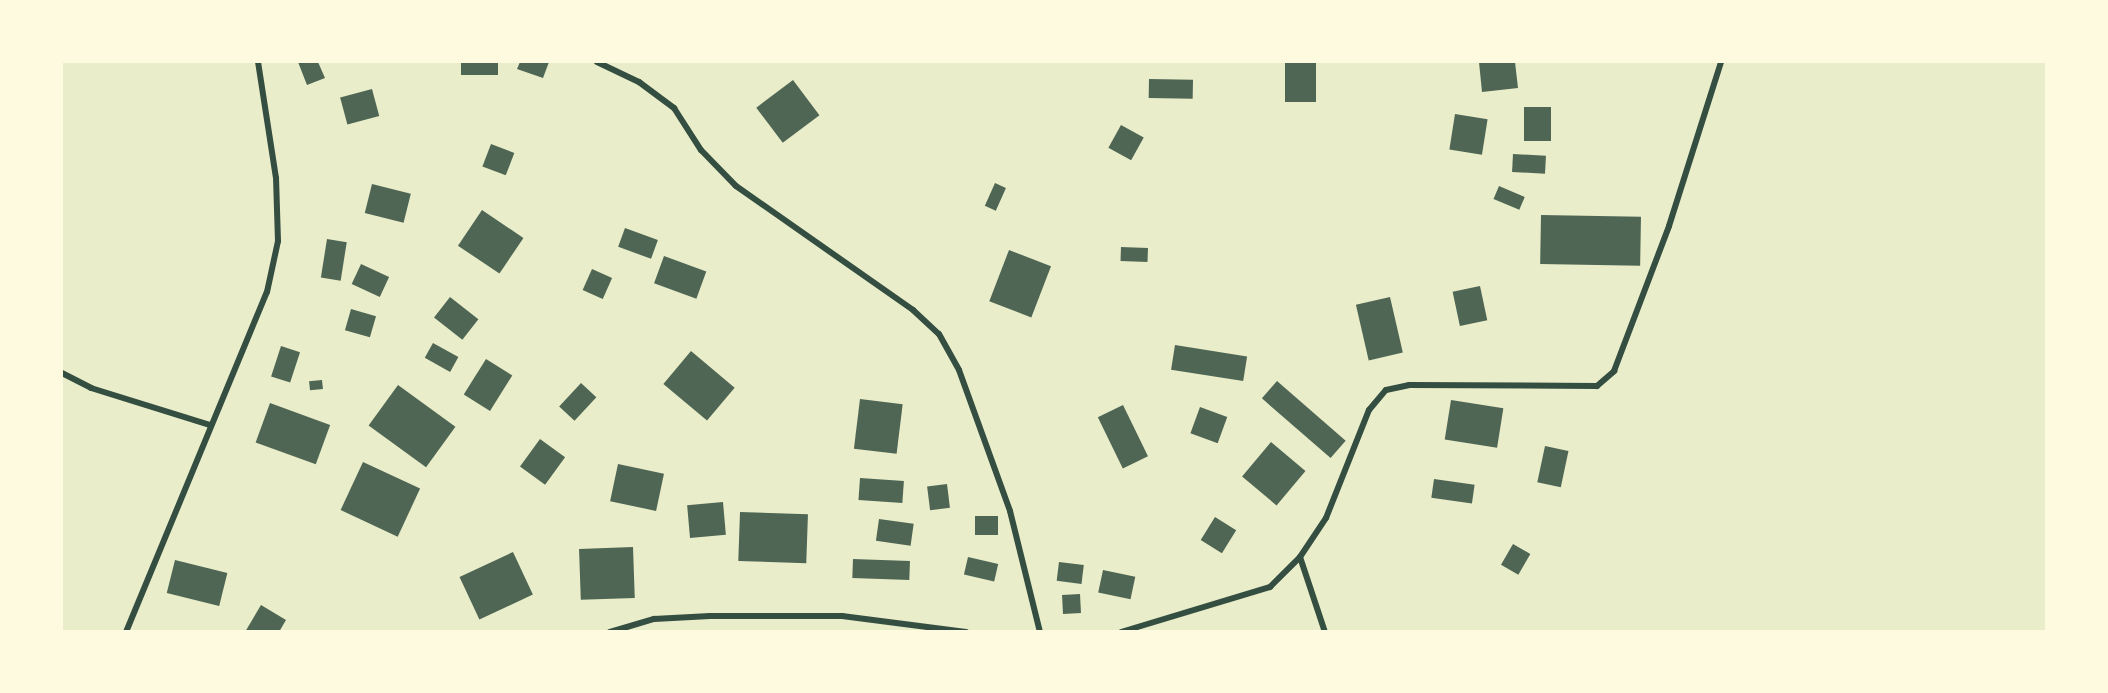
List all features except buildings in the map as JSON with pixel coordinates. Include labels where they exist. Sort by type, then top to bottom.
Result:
[{"type":"street","points":[[126,632],[210,424],[253,330],[278,241],[276,178],[258,62]]},
{"type":"street","points":[[597,62],[639,82],[674,108],[701,150],[736,186],[913,310],[939,334],[959,370],[1010,511],[1040,632]]},
{"type":"street","points":[[1121,632],[1270,587],[1300,557],[1326,518],[1369,410],[1386,390],[1409,385],[1597,386],[1614,371],[1668,225],[1721,62]]},
{"type":"street","points":[[62,374],[91,388],[210,424]]},
{"type":"street","points":[[1300,557],[1325,632]]},
{"type":"street","points":[[610,632],[654,619],[710,616],[842,616],[966,632]]}]
